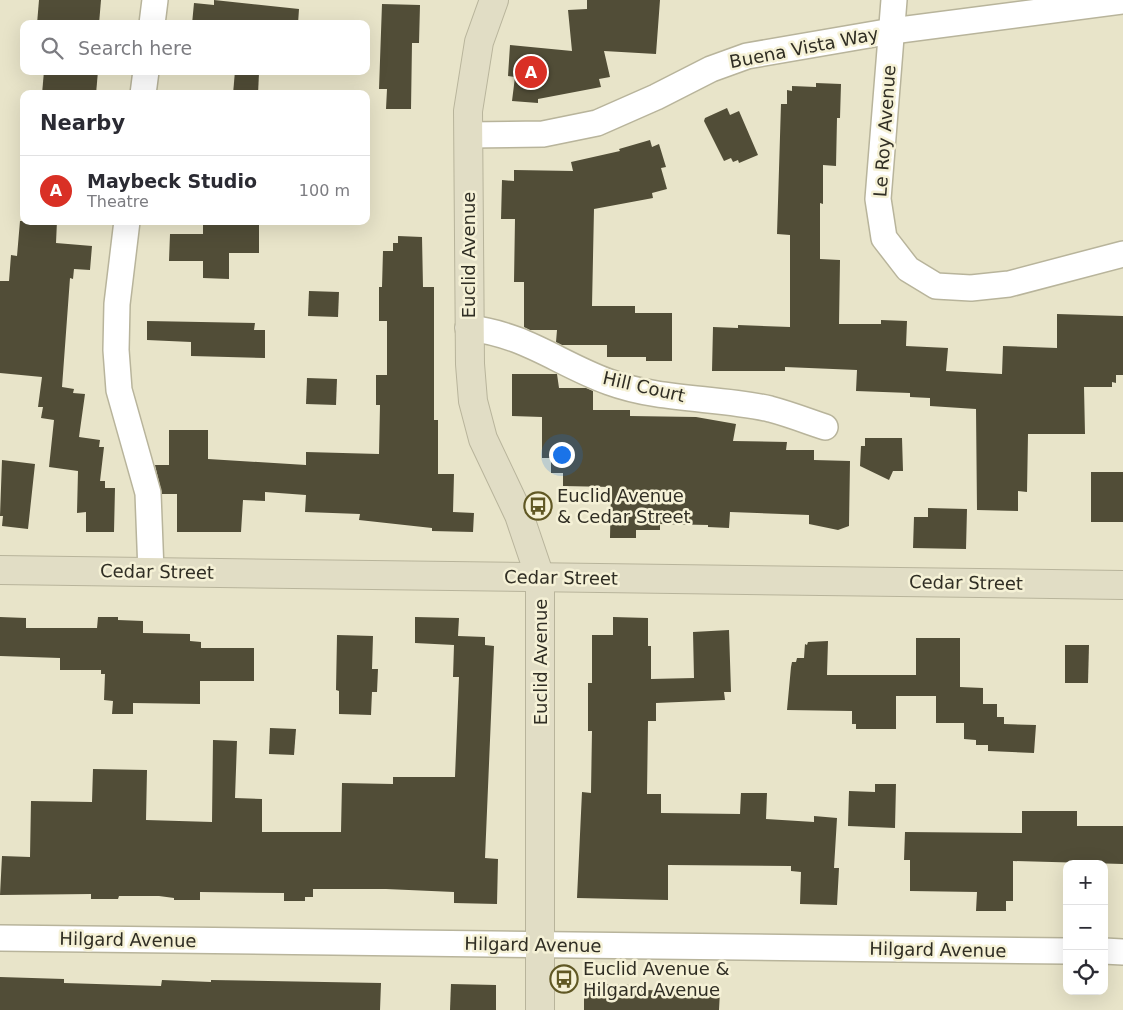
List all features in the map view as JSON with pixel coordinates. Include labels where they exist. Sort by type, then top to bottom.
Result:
[{"type":"street","points":[[152,20],[155,0]]},
{"type":"street","name":"Euclid Avenue","points":[[494,0],[484,25],[475,61],[468,111],[468,328],[473,401],[483,439],[519,515],[533,551],[540,578],[542,605],[540,1010]]},
{"type":"street","name":"Le Roy Avenue","points":[[894,0],[878,199],[884,238],[908,269],[936,286],[971,288],[1009,284],[1123,254]]},
{"type":"street","name":"Buena Vista Way","points":[[468,135],[543,134],[597,123],[656,97],[711,68],[747,56],[892,31],[1123,1]]},
{"type":"street","points":[[144,90],[145,75]]},
{"type":"street","points":[[127,225],[117,304],[116,350],[119,390],[148,493],[151,572]]},
{"type":"street","name":"Hill Court","points":[[468,328],[495,331],[522,341],[610,382],[650,392],[771,410],[825,427]]},
{"type":"street","name":"Cedar Street","points":[[0,570],[1123,585]]},
{"type":"street","name":"Hilgard Avenue","points":[[0,938],[1063,951]]},
{"type":"street","points":[[1108,951],[1123,952]]},
{"type":"building","points":[[39,0],[101,0],[99,20],[37,20]]},
{"type":"building","points":[[214,0],[299,9],[298,20],[192,20],[194,3],[214,5]]},
{"type":"building","points":[[587,0],[660,0],[656,54],[604,51],[610,77],[599,79],[601,87],[538,99],[538,103],[512,101],[515,77],[508,76],[510,45],[572,51],[568,10],[587,9]]},
{"type":"building","points":[[382,4],[420,5],[419,43],[412,43],[411,109],[386,109],[387,89],[379,89]]},
{"type":"building","points":[[44,75],[98,75],[96,90],[42,90]]},
{"type":"building","points":[[235,75],[259,75],[258,90],[233,90]]},
{"type":"building","points":[[816,83],[841,84],[840,118],[837,118],[836,166],[823,165],[823,204],[820,203],[820,259],[840,260],[839,324],[881,324],[881,320],[907,321],[906,346],[948,348],[946,371],[1002,374],[1003,346],[1057,348],[1057,314],[1123,316],[1123,375],[1116,375],[1116,383],[1112,382],[1112,387],[1084,387],[1085,434],[1028,434],[1027,492],[1018,491],[1018,511],[977,510],[976,409],[930,406],[930,398],[910,397],[910,393],[856,391],[857,370],[785,367],[785,371],[712,371],[713,327],[738,328],[738,325],[790,327],[790,235],[777,234],[781,104],[787,104],[787,90],[792,91],[792,86],[816,87]]},
{"type":"building","points":[[727,108],[730,115],[739,111],[758,155],[739,163],[738,160],[733,162],[731,158],[724,161],[704,121],[705,118]]},
{"type":"building","points":[[650,140],[652,147],[659,144],[666,167],[661,168],[667,189],[652,193],[653,198],[594,209],[592,306],[635,306],[635,313],[672,313],[672,361],[646,361],[646,357],[607,357],[607,345],[562,345],[556,342],[557,330],[530,330],[524,327],[524,282],[514,282],[515,219],[501,219],[502,180],[514,181],[514,170],[573,171],[571,162],[620,151],[619,149]]},
{"type":"building","points":[[20,221],[20,225],[57,225],[56,243],[92,246],[90,270],[74,269],[73,279],[70,278],[62,387],[74,389],[73,393],[85,394],[79,437],[100,440],[99,447],[104,447],[100,481],[105,481],[105,488],[115,488],[114,532],[86,532],[86,512],[77,513],[78,471],[49,467],[54,420],[41,418],[43,407],[38,407],[42,377],[0,373],[0,281],[9,281],[11,255],[17,256]]},
{"type":"building","points":[[203,225],[259,225],[259,253],[229,253],[229,279],[203,278],[203,261],[169,261],[170,234],[203,234]]},
{"type":"building","points":[[398,236],[422,237],[423,287],[434,287],[434,420],[438,420],[438,474],[454,474],[453,512],[474,513],[473,532],[432,531],[432,528],[359,520],[360,514],[305,512],[306,495],[265,492],[265,501],[243,500],[241,532],[177,532],[177,494],[162,494],[155,465],[169,465],[169,430],[208,430],[208,459],[306,465],[306,452],[379,454],[380,405],[376,405],[376,375],[387,375],[387,321],[379,321],[379,287],[382,287],[383,251],[393,251],[393,243],[398,243]]},
{"type":"building","points":[[309,291],[339,292],[338,317],[308,316]]},
{"type":"building","points":[[147,321],[255,323],[254,330],[265,330],[265,358],[191,356],[191,342],[147,340]]},
{"type":"building","points":[[512,374],[557,374],[559,388],[586,388],[593,391],[593,410],[630,410],[630,416],[696,417],[736,424],[733,441],[787,442],[786,450],[814,450],[814,460],[850,461],[849,526],[838,530],[809,524],[809,515],[730,512],[729,528],[708,527],[708,525],[660,524],[660,530],[636,530],[636,538],[610,538],[611,487],[563,486],[563,473],[551,473],[551,458],[542,458],[542,417],[512,416]]},
{"type":"building","points":[[307,378],[337,379],[336,405],[306,404]]},
{"type":"building","points":[[865,438],[902,438],[903,471],[893,471],[889,480],[860,466],[861,446],[865,446]]},
{"type":"building","points":[[2,460],[35,464],[28,529],[2,526],[3,516],[0,516]]},
{"type":"building","points":[[1091,472],[1123,472],[1123,522],[1091,522]]},
{"type":"building","points":[[928,508],[967,509],[966,549],[913,548],[914,517],[928,517]]},
{"type":"building","points":[[0,617],[26,618],[26,628],[97,628],[98,617],[118,617],[118,620],[143,621],[143,633],[190,634],[190,641],[201,642],[201,648],[254,648],[254,681],[200,681],[200,704],[133,703],[133,714],[112,714],[113,701],[104,700],[105,674],[101,674],[101,670],[60,670],[60,658],[0,656]]},
{"type":"building","points":[[415,617],[459,618],[458,636],[485,637],[485,645],[494,646],[485,858],[498,859],[497,904],[454,903],[454,892],[386,889],[313,889],[313,897],[305,897],[305,901],[284,901],[284,893],[200,892],[200,900],[174,900],[174,898],[159,896],[119,896],[118,899],[91,899],[91,894],[0,895],[2,856],[30,857],[31,801],[92,802],[93,769],[147,770],[146,820],[212,822],[213,740],[237,741],[235,798],[262,799],[262,832],[341,832],[342,783],[393,784],[393,777],[455,777],[459,677],[453,677],[454,645],[415,643]]},
{"type":"building","points":[[613,617],[648,618],[648,646],[651,646],[651,679],[694,678],[693,632],[729,630],[731,692],[724,692],[725,700],[656,703],[656,721],[648,721],[647,794],[661,794],[661,813],[740,814],[741,793],[767,793],[766,819],[814,822],[814,816],[837,818],[834,868],[839,868],[837,905],[800,904],[801,872],[791,871],[791,866],[668,865],[668,900],[577,898],[582,792],[591,793],[592,731],[588,731],[588,683],[592,683],[592,635],[613,635]]},
{"type":"building","points":[[337,635],[373,636],[372,669],[378,669],[377,692],[372,692],[371,715],[339,714],[339,691],[336,690]]},
{"type":"building","points":[[916,638],[960,638],[960,687],[983,688],[983,704],[997,704],[997,717],[1004,717],[1004,724],[1036,725],[1034,753],[988,751],[988,745],[976,745],[976,740],[964,739],[964,723],[936,723],[936,696],[896,696],[896,729],[856,729],[856,724],[852,724],[852,711],[787,710],[792,662],[796,662],[797,658],[804,658],[805,644],[807,645],[808,642],[828,641],[827,675],[916,675]]},
{"type":"building","points":[[1065,645],[1089,645],[1088,683],[1065,683]]},
{"type":"building","points":[[270,728],[296,729],[294,755],[269,754]]},
{"type":"building","points":[[875,784],[896,784],[895,828],[848,826],[849,791],[875,792]]},
{"type":"building","points":[[1022,811],[1077,811],[1077,826],[1123,826],[1123,864],[1108,864],[1108,860],[1063,860],[1063,862],[1013,861],[1013,901],[1006,901],[1006,911],[976,911],[977,892],[910,891],[910,860],[904,860],[905,832],[1022,833]]},
{"type":"building","points":[[0,977],[64,979],[64,983],[161,986],[162,980],[381,983],[380,1010],[0,1010]]},
{"type":"building","points":[[451,984],[496,985],[496,1010],[450,1010]]},
{"type":"building","points":[[584,984],[637,985],[637,990],[720,991],[719,1010],[584,1010]]},
{"type":"place","name":"Maybeck Studio","points":[[531,72]]},
{"type":"place","name":"Euclid Avenue & Cedar Street","points":[[538,506]]},
{"type":"place","name":"Euclid Avenue & Hilgard Avenue","points":[[564,979]]}]
